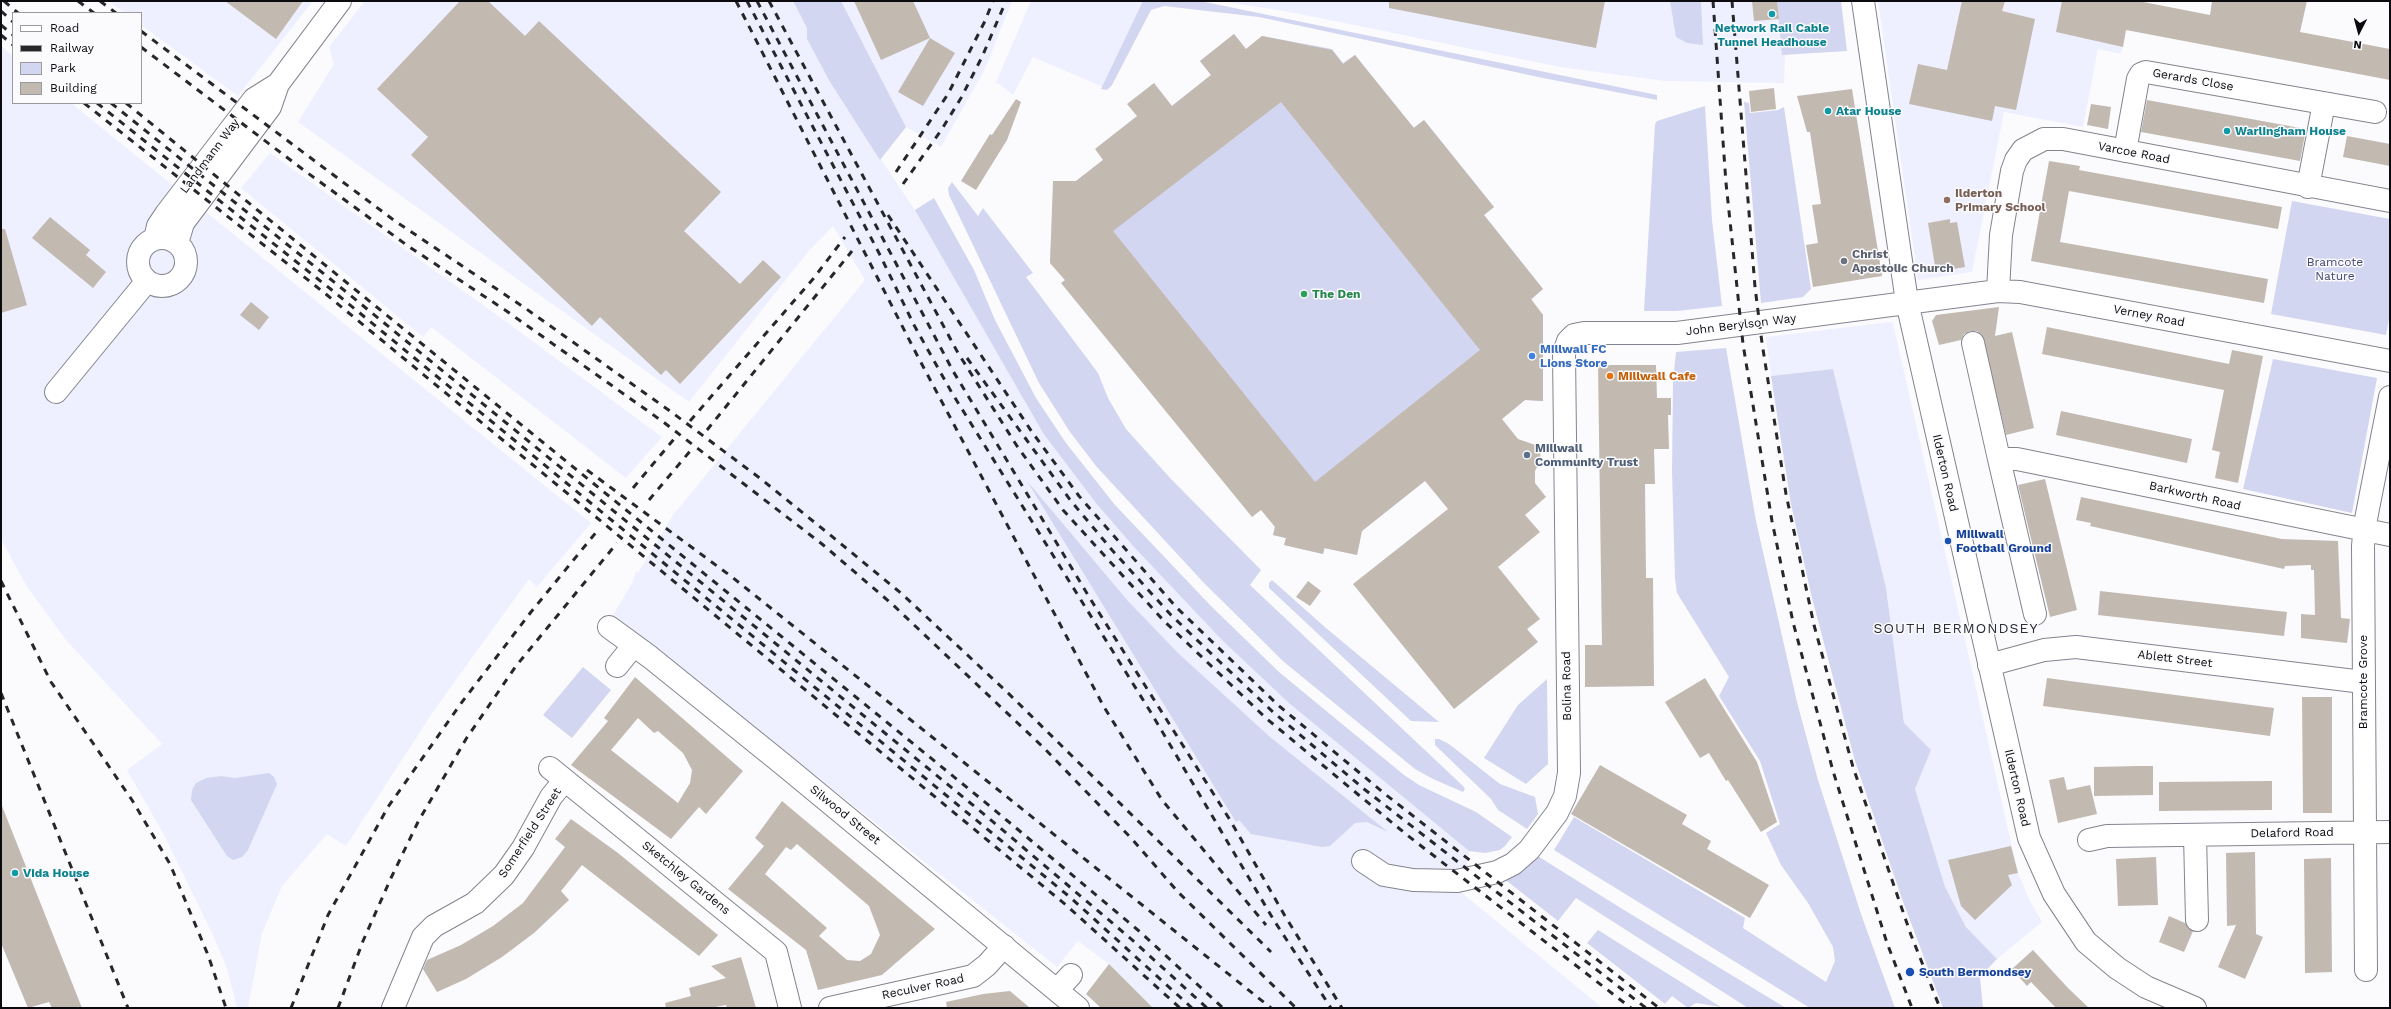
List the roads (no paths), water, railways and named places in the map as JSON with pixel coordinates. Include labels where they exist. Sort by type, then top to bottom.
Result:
[{"type":"street","name":"Landmann Way","points":[[177,243],[183,223],[270,107],[278,84],[340,1]]},
{"type":"street","name":"Ilderton Road","points":[[1863,1],[1907,302],[2029,838],[2045,877],[2062,908],[2086,942],[2117,968],[2159,994],[2195,1008]]},
{"type":"street","name":"Gerards Close","points":[[2125,151],[2138,79],[2141,74],[2146,72],[2375,112]]},
{"type":"street","name":"Landmann Way","points":[[147,281],[139,270],[138,262],[158,226],[254,98],[278,84]]},
{"type":"street","points":[[2308,186],[2324,103]]},
{"type":"street","name":"Varcoe Road","points":[[1998,291],[2001,235],[2011,178],[2016,160],[2023,150],[2032,144],[2054,138],[2390,201]]},
{"type":"street","points":[[56,392],[147,281],[160,286],[170,285],[178,281],[184,274],[186,264],[185,256],[177,243],[163,238],[149,243]]},
{"type":"street","name":"Verney Road","points":[[1907,302],[1998,291],[2020,292],[2390,361]]},
{"type":"street","name":"John Berylson Way","points":[[1574,335],[1584,333],[1678,333],[1907,302]]},
{"type":"street","name":"Bolina Road","points":[[1363,861],[1384,875],[1413,880],[1457,881],[1497,872],[1512,864],[1529,850],[1557,813],[1565,796],[1569,773],[1564,353],[1568,341],[1574,335]]},
{"type":"street","points":[[1973,343],[2035,614]]},
{"type":"street","name":"Bramcote Grove","points":[[2366,970],[2363,682],[2364,530],[2390,397]]},
{"type":"street","name":"Barkworth Road","points":[[1999,459],[2017,458],[2239,506],[2390,535]]},
{"type":"street","name":"Silwood Street","points":[[609,627],[634,645],[785,766],[1004,946],[1064,983],[1078,1008]]},
{"type":"street","points":[[617,666],[634,645]]},
{"type":"street","name":"Ablett Street","points":[[1989,665],[2044,650],[2076,647],[2363,682]]},
{"type":"street","name":"Somerfield Street","points":[[393,1008],[423,938],[434,926],[475,903],[504,875],[523,848],[551,796],[557,775]]},
{"type":"street","name":"Sketchley Gardens","points":[[557,775],[776,952],[790,1008]]},
{"type":"street","name":"Delaford Road","points":[[2089,840],[2107,836],[2390,832]]},
{"type":"street","points":[[2195,835],[2197,920]]},
{"type":"street","name":"Reculver Road","points":[[830,1008],[878,1002],[973,976],[987,965],[1004,946]]},
{"type":"railway","points":[[4,1],[17,12]]},
{"type":"railway","points":[[78,1],[93,12]]},
{"type":"railway","points":[[100,1],[115,12]]},
{"type":"railway","points":[[736,1],[917,355],[1104,707],[1162,800],[1266,925]]},
{"type":"railway","points":[[747,1],[880,255],[914,325],[952,393],[1150,711],[1275,922],[1331,1008]]},
{"type":"railway","points":[[757,1],[953,371],[1091,600],[1230,820],[1285,916],[1342,1008]]},
{"type":"railway","points":[[769,1],[958,353],[1017,446],[1063,510],[1164,621],[1267,719],[1407,835],[1631,1008]]},
{"type":"railway","points":[[896,172],[948,94],[985,21],[993,1]]},
{"type":"railway","points":[[903,184],[942,129],[961,98],[982,57],[1006,1]]},
{"type":"railway","points":[[1713,1],[1726,183],[1743,344],[1772,521],[1793,622],[1833,771],[1887,943],[1912,1008]]},
{"type":"railway","points":[[1732,1],[1755,287],[1762,343],[1786,494],[1814,625],[1853,767],[1911,935],[1940,1008]]},
{"type":"railway","points":[[1,11],[12,21]]},
{"type":"railway","points":[[1,25],[12,34]]},
{"type":"railway","points":[[142,32],[395,221],[525,308],[670,411],[761,479],[829,534],[902,594],[1007,692],[1271,952]]},
{"type":"railway","points":[[1,35],[12,44]]},
{"type":"railway","points":[[142,48],[305,171],[408,246],[505,310],[662,421],[822,544],[892,604],[1043,747],[1132,839],[1178,892],[1296,1008]]},
{"type":"railway","points":[[85,104],[327,295],[1066,905],[1180,1008]]},
{"type":"railway","points":[[98,104],[333,291],[1071,898],[1192,1008]]},
{"type":"railway","points":[[112,104],[339,286],[985,815],[1130,938],[1207,1008]]},
{"type":"railway","points":[[127,104],[991,807],[1139,931],[1223,1008]]},
{"type":"railway","points":[[888,215],[1032,432],[1079,496],[1176,607],[1278,705],[1385,794],[1659,1008]]},
{"type":"railway","points":[[690,421],[813,279],[845,237]]},
{"type":"railway","points":[[707,430],[852,251]]},
{"type":"railway","points":[[967,358],[1071,501],[1112,550],[1171,615],[1220,662],[1273,712],[1364,789],[1646,1008]]},
{"type":"railway","points":[[633,488],[674,439]]},
{"type":"railway","points":[[649,500],[691,450]]},
{"type":"railway","points":[[587,470],[732,577],[1271,1008]]},
{"type":"railway","points":[[291,1008],[328,915],[388,807],[462,702],[531,612],[598,530]]},
{"type":"railway","points":[[338,1008],[363,941],[391,878],[418,822],[466,739],[516,666],[617,543]]},
{"type":"railway","points":[[1,581],[51,682],[132,800],[170,864],[208,955],[226,1008]]},
{"type":"railway","points":[[1,693],[128,1008]]},
{"type":"place","name":"Network Rail Cable Tunnel Headhouse","points":[[1772,14]]},
{"type":"place","name":"Atar House","points":[[1828,111]]},
{"type":"place","name":"Warlingham House","points":[[2227,131]]},
{"type":"place","name":"Ilderton Primary School","points":[[1947,200]]},
{"type":"place","name":"Christ Apostolic Church","points":[[1844,261]]},
{"type":"place","name":"The Den","points":[[1304,294]]},
{"type":"place","name":"Millwall FC Lions Store","points":[[1532,356]]},
{"type":"place","name":"Millwall Cafe","points":[[1610,376]]},
{"type":"place","name":"Millwall Community Trust","points":[[1527,455]]},
{"type":"place","name":"Millwall Football Ground","points":[[1948,541]]},
{"type":"place","name":"Vida House","points":[[15,873]]},
{"type":"place","name":"South Bermondsey","points":[[1910,972]]},
{"type":"district","name":"SOUTH BERMONDSEY","points":[[1956,629]]},
{"type":"park label","name":"Bramcote Nature","points":[[2335,269]]}]
